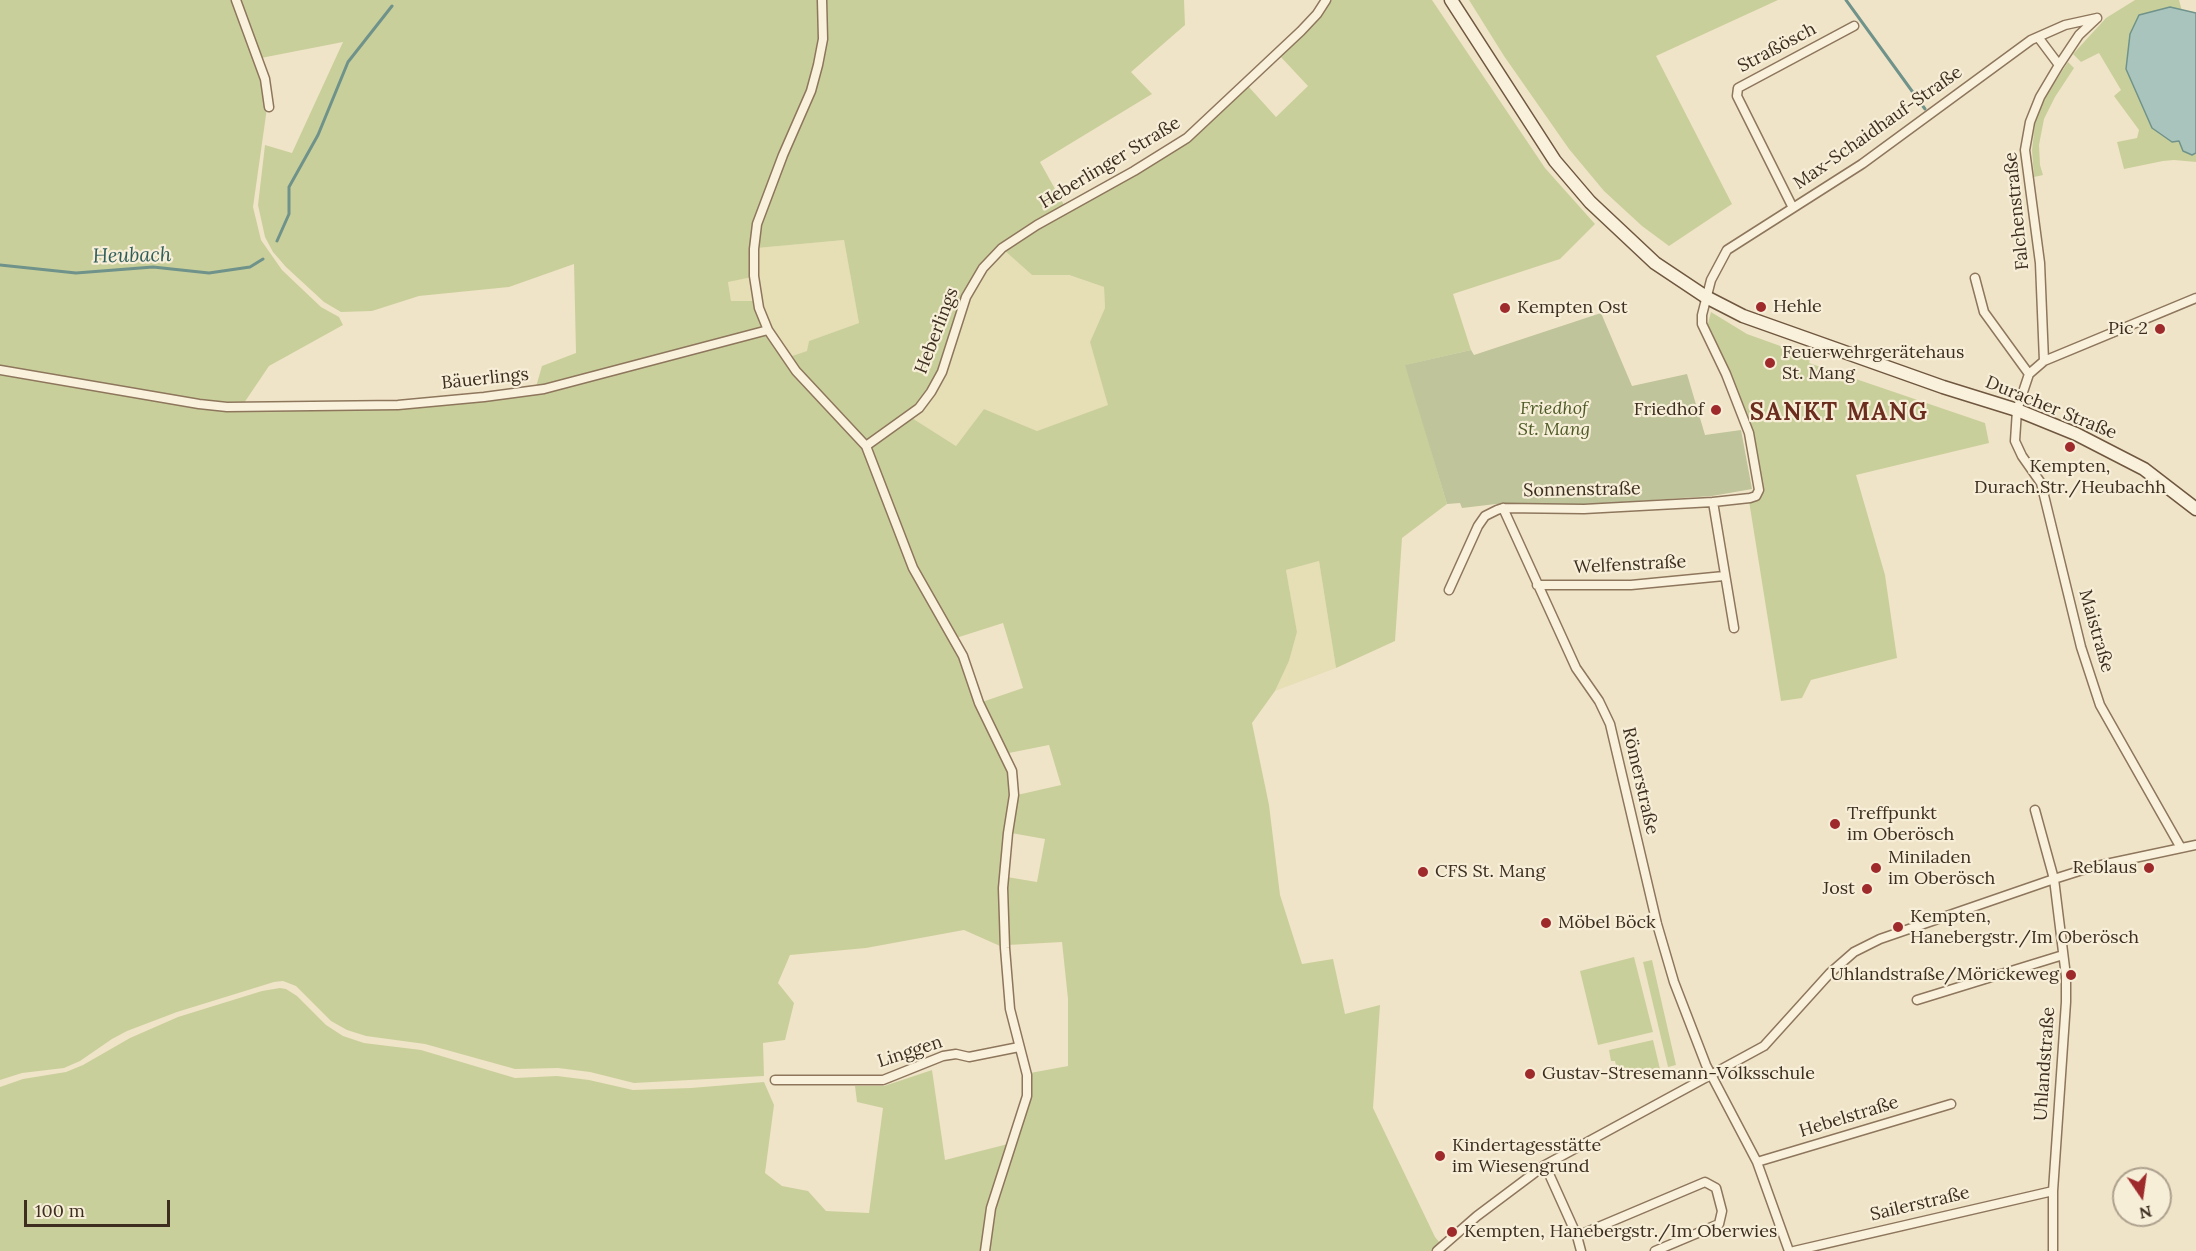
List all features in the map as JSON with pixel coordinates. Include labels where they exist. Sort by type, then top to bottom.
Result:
[{"type":"main road","name":"Duracher Straße","points":[[1451,0],[1555,160],[1590,202],[1652,261],[1710,299],[1737,313],[1943,387],[2017,410],[2065,430],[2125,458],[2174,490],[2196,509]]},
{"type":"street","points":[[236,0],[266,79],[269,107]]},
{"type":"street","points":[[822,0],[823,39],[811,91],[783,155],[758,224],[754,249],[754,276],[759,308],[768,330],[796,371],[866,446],[913,568],[963,656],[979,703],[1012,771],[1014,795],[1003,888],[1010,1009],[1027,1075],[1027,1096],[991,1208],[985,1251]]},
{"type":"street","name":"Heberlinger Straße","points":[[1037,225],[1134,171],[1187,138],[1301,31],[1326,0]]},
{"type":"street","name":"Max-Schaidhauf-Straße","points":[[1759,490],[1749,433],[1726,374],[1703,328],[1702,315],[1710,299],[1711,280],[1728,250],[1862,164],[2013,52],[2064,25],[2097,18]]},
{"type":"street","name":"Falchenstraße","points":[[2044,361],[2040,263],[2025,150],[2030,122],[2040,98],[2079,35],[2097,18]]},
{"type":"street","name":"Straßösch","points":[[1793,208],[1737,96],[1738,88],[1854,26]]},
{"type":"street","points":[[2038,37],[2059,65]]},
{"type":"street","name":"Heberlings","points":[[866,446],[919,408],[931,393],[942,372],[966,297],[980,272],[1002,248],[1037,225]]},
{"type":"street","points":[[1975,278],[1984,312],[2029,374],[2044,361],[2196,298]]},
{"type":"street","name":"Bäuerlings","points":[[0,370],[227,407],[374,406],[515,394],[544,389],[768,330]]},
{"type":"street","name":"Maistraße","points":[[2029,374],[2017,410],[2015,441],[2022,456],[2041,483],[2081,647],[2100,705],[2181,848]]},
{"type":"street","name":"Sonnenstraße","points":[[1449,590],[1478,526],[1485,516],[1503,508],[1584,509],[1713,502],[1750,498],[1756,496],[1759,490]]},
{"type":"street","points":[[1713,502],[1734,628]]},
{"type":"street","name":"Römerstraße","points":[[1503,508],[1576,668],[1599,701],[1610,724],[1657,924],[1689,1024],[1710,1075],[1757,1162],[1789,1251]]},
{"type":"street","name":"Welfenstraße","points":[[1537,585],[1631,585],[1724,576]]},
{"type":"street","name":"Uhlandstraße","points":[[2036,810],[2054,879],[2066,1002],[2053,1191],[2053,1251]]},
{"type":"street","points":[[1437,1251],[1477,1216],[1545,1165],[1764,1046],[1830,973],[1854,952],[1880,939],[2092,867],[2196,845]]},
{"type":"street","points":[[1917,1000],[2063,955]]},
{"type":"street","name":"Linggen","points":[[775,1080],[883,1080],[950,1054],[969,1057],[1018,1047]]},
{"type":"street","name":"Hebelstraße","points":[[1757,1162],[1951,1104]]},
{"type":"street","points":[[1545,1165],[1577,1236],[1581,1251]]},
{"type":"street","points":[[1577,1236],[1706,1182],[1716,1188],[1722,1211],[1719,1224],[1655,1251]]},
{"type":"street","name":"Sailerstraße","points":[[1794,1251],[2053,1191]]},
{"type":"shaded area","points":[[844,240],[859,323],[809,341],[808,351],[789,357],[771,329],[761,301],[731,301],[728,281],[752,277],[757,248]]},
{"type":"shaded area","points":[[1004,250],[1032,275],[1068,275],[1104,287],[1105,308],[1090,342],[1109,405],[1037,431],[984,409],[956,446],[912,418],[955,334],[971,297],[986,270]]},
{"type":"shaded area","points":[[1319,561],[1336,668],[1275,691],[1289,661],[1297,632],[1286,570]]},
{"type":"green space","points":[[0,0],[233,0],[264,79],[267,108],[253,207],[261,240],[282,270],[321,307],[339,317],[343,325],[269,366],[244,403],[200,400],[0,367]]},
{"type":"green space","points":[[239,0],[818,0],[820,39],[815,65],[808,90],[780,154],[755,223],[752,277],[728,282],[731,301],[755,301],[763,328],[536,387],[542,366],[576,353],[574,264],[509,287],[419,296],[372,311],[341,312],[324,302],[273,252],[265,237],[258,205],[265,145],[292,153],[343,42],[261,58]]},
{"type":"green space","points":[[825,0],[1184,0],[1185,25],[1131,72],[1152,94],[1040,162],[1064,205],[1000,245],[978,266],[951,331],[940,371],[917,407],[867,442],[789,357],[807,351],[809,341],[859,323],[844,240],[757,248],[760,223],[785,156],[814,92]]},
{"type":"green space","points":[[1330,0],[1432,0],[1545,168],[1595,224],[1560,259],[1453,294],[1471,350],[1406,365],[1447,504],[1402,538],[1395,641],[1336,668],[1319,561],[1286,570],[1297,632],[1289,661],[1275,691],[1252,723],[1269,805],[1280,895],[1302,964],[1333,959],[1345,1014],[1380,1005],[1373,1108],[1435,1237],[1440,1243],[1432,1251],[988,1251],[994,1209],[1031,1096],[1030,1073],[1068,1066],[1068,999],[1062,942],[1008,945],[1006,888],[1007,877],[1037,882],[1045,839],[1011,833],[1017,795],[1061,785],[1049,745],[1009,753],[982,702],[1023,688],[1003,623],[956,638],[916,567],[870,448],[912,418],[956,446],[984,409],[1037,431],[1108,405],[1090,342],[1105,308],[1104,287],[1069,275],[1032,275],[1004,250],[1137,175],[1190,141],[1248,86],[1276,117],[1308,86],[1279,55],[1321,16]]},
{"type":"green space","points":[[1469,0],[1778,0],[1656,56],[1732,204],[1669,246],[1642,226],[1604,191],[1569,149],[1504,56]]},
{"type":"green space","points":[[2135,0],[2179,0],[2182,11],[2169,7],[2126,69],[2152,128],[2179,141],[2192,155],[2196,153],[2196,162],[2163,161],[2124,169],[2117,142],[2137,138],[2139,130],[2114,96],[2121,90],[2099,53],[2081,62],[2073,54],[2106,18]]},
{"type":"green space","points":[[2068,62],[2074,68],[2044,119],[2039,145],[2043,175],[2034,177],[2032,150],[2035,123],[2044,99]]},
{"type":"green space","points":[[1711,312],[1747,334],[1811,357],[1809,363],[1985,423],[1989,443],[1856,475],[1885,575],[1897,658],[1811,680],[1802,698],[1781,701],[1749,501],[1763,489],[1753,432],[1732,378],[1707,327]]},
{"type":"green space","name":"Friedhof St. Mang","points":[[1601,313],[1632,386],[1687,374],[1705,435],[1741,430],[1752,489],[1712,496],[1592,504],[1496,504],[1462,508],[1460,503],[1447,504],[1405,365],[1471,350],[1474,355]]},
{"type":"green space","points":[[766,333],[863,447],[911,570],[959,658],[975,704],[1009,772],[1011,795],[999,888],[1000,946],[964,930],[866,948],[790,955],[778,983],[794,1003],[785,1040],[763,1043],[764,1076],[634,1083],[590,1072],[558,1068],[515,1069],[425,1044],[366,1036],[347,1030],[331,1021],[296,986],[283,981],[177,1012],[127,1031],[80,1061],[64,1068],[22,1073],[0,1080],[0,373],[198,408],[483,401],[544,392]]},
{"type":"green space","points":[[1634,957],[1653,1032],[1598,1045],[1580,971]]},
{"type":"green space","points":[[1652,960],[1676,1065],[1668,1067],[1643,962]]},
{"type":"green space","points":[[280,988],[297,996],[326,1025],[343,1036],[364,1043],[421,1050],[515,1078],[557,1076],[589,1080],[633,1090],[764,1082],[774,1105],[765,1173],[782,1186],[808,1191],[826,1211],[869,1213],[883,1108],[857,1102],[855,1086],[884,1086],[932,1070],[945,1160],[1008,1144],[987,1207],[980,1251],[0,1251],[0,1087],[23,1079],[66,1072],[130,1038],[178,1017],[262,991]]},
{"type":"green space","points":[[1653,1040],[1660,1069],[1619,1079],[1615,1061],[1611,1061],[1609,1050]]},
{"type":"water","points":[[2170,7],[2196,13],[2196,153],[2192,155],[2183,151],[2179,141],[2172,142],[2152,128],[2126,69],[2130,34],[2139,15]]},
{"type":"waterway","name":"Heubach","points":[[1846,0],[1925,109]]},
{"type":"waterway","name":"Heubach","points":[[277,241],[289,214],[289,187],[318,135],[348,62],[392,6]]},
{"type":"waterway","name":"Heubach","points":[[0,265],[76,273],[153,267],[209,273],[250,267],[263,259]]},
{"type":"place","name":"Hehle","points":[[1761,307]]},
{"type":"place","name":"Kempten Ost","points":[[1505,308]]},
{"type":"place","name":"Pic 2","points":[[2160,329]]},
{"type":"place","name":"Feuerwehrgerätehaus St. Mang","points":[[1770,363]]},
{"type":"place","name":"Friedhof","points":[[1716,410]]},
{"type":"place","name":"Kempten, Durach.Str./Heubachh","points":[[2070,447]]},
{"type":"place","name":"Treffpunkt im Oberösch","points":[[1835,824]]},
{"type":"place","name":"Miniladen im Oberösch","points":[[1876,868]]},
{"type":"place","name":"Reblaus","points":[[2149,868]]},
{"type":"place","name":"CFS St. Mang","points":[[1423,872]]},
{"type":"place","name":"Jost","points":[[1867,889]]},
{"type":"place","name":"Möbel Böck","points":[[1546,923]]},
{"type":"place","name":"Kempten, Hanebergstr./Im Oberösch","points":[[1898,927]]},
{"type":"place","name":"Uhlandstraße/Mörickeweg","points":[[2071,975]]},
{"type":"place","name":"Gustav-Stresemann-Volksschule","points":[[1530,1074]]},
{"type":"place","name":"Kindertagesstätte im Wiesengrund","points":[[1440,1156]]},
{"type":"place","name":"Kempten, Hanebergstr./Im Oberwies","points":[[1452,1232]]},
{"type":"district","name":"SANKT MANG","points":[[1839,413]]}]
